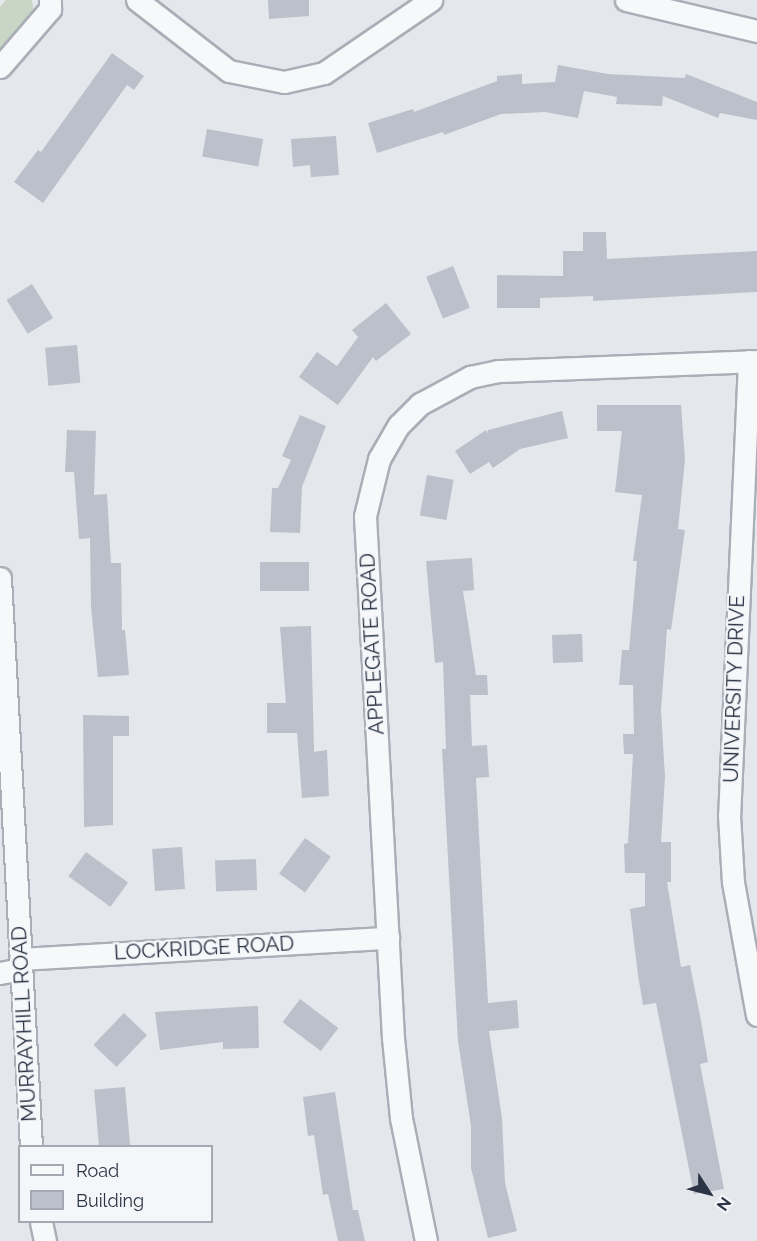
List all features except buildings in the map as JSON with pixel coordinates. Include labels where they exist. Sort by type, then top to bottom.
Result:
[{"type":"street","points":[[0,67],[50,9],[50,0]]},
{"type":"street","points":[[137,0],[229,71],[284,82],[324,73],[431,0]]},
{"type":"street","points":[[626,0],[757,31]]},
{"type":"street","name":"APPLEGATE ROAD","points":[[426,1241],[401,1118],[388,938],[365,516],[369,486],[386,445],[420,404],[470,377],[498,371],[753,361]]},
{"type":"street","name":"UNIVERSITY DRIVE","points":[[753,361],[729,814],[734,882],[757,1015]]},
{"type":"street","name":"MURRAYHILL ROAD","points":[[0,578],[14,967],[31,1145]]},
{"type":"street","name":"LOCKRIDGE ROAD","points":[[14,967],[388,938]]},
{"type":"street","points":[[41,1223],[45,1241]]},
{"type":"green space","points":[[6,0],[32,0],[34,12],[0,54],[0,7]]}]
